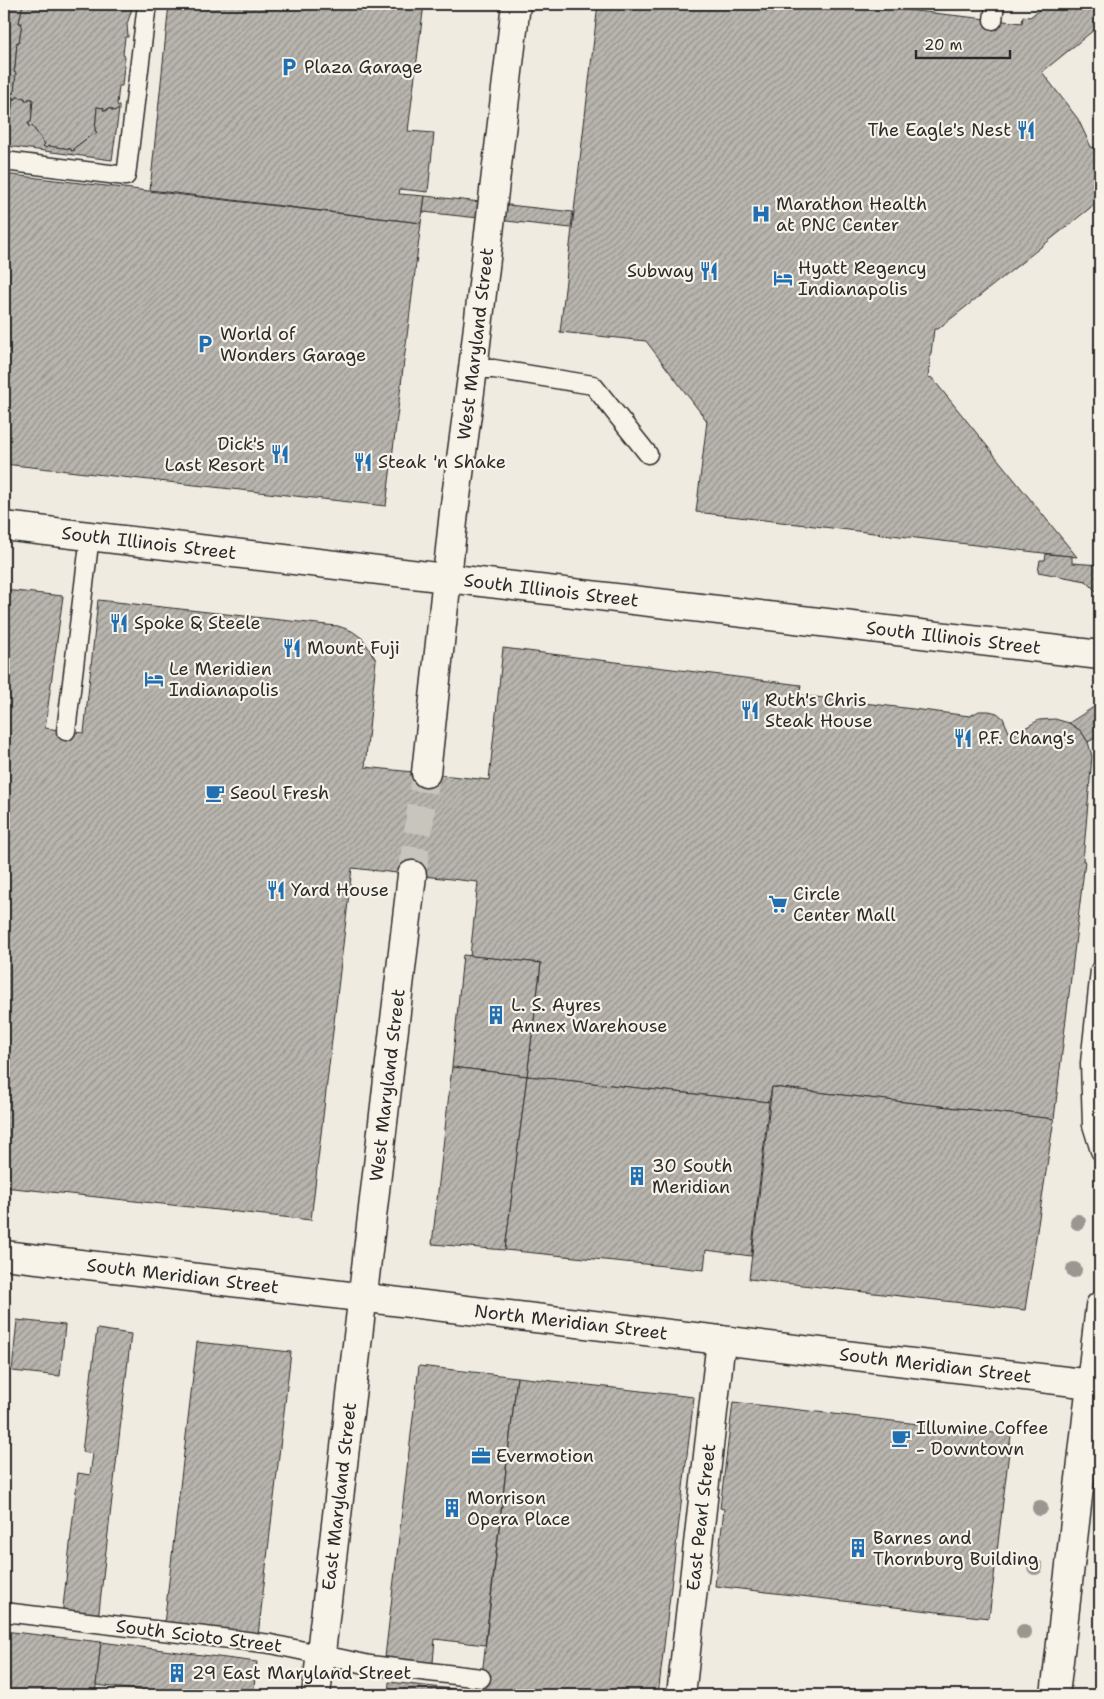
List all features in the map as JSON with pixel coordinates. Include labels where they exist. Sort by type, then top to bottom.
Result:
[{"type":"main road","name":"West Maryland Street","points":[[426,773],[454,512],[473,369],[516,4]]},
{"type":"main road","name":"South Illinois Street","points":[[4,526],[1100,655]]},
{"type":"main road","name":"West Maryland Street","points":[[363,1297],[412,875]]},
{"type":"main road","name":"South Meridian Street","points":[[4,1254],[363,1297]]},
{"type":"main road","name":"North Meridian Street","points":[[363,1297],[780,1347]]},
{"type":"main road","name":"East Maryland Street","points":[[316,1695],[363,1297]]},
{"type":"main road","points":[[1055,1695],[1100,1306]]},
{"type":"main road","name":"East Pearl Street","points":[[681,1695],[721,1340]]},
{"type":"main road","name":"South Meridian Street","points":[[780,1347],[1091,1384]]},
{"type":"lane","points":[[4,161],[126,176],[147,4]]},
{"type":"lane","points":[[473,369],[510,371],[593,385],[648,454]]},
{"type":"lane","points":[[66,731],[90,536]]},
{"type":"lane","points":[[1100,970],[1090,1063],[1092,1125],[1100,1151]]},
{"type":"lane","name":"South Scioto Street","points":[[4,1612],[271,1644],[370,1665],[482,1678]]},
{"type":"building","points":[[4,4],[23,4],[19,23],[22,23],[19,43],[17,42],[14,72],[16,73],[14,93],[12,93],[11,97],[13,97],[7,146],[4,146]]},
{"type":"building","points":[[23,4],[131,4],[130,9],[132,9],[127,24],[128,37],[125,37],[123,55],[125,56],[122,86],[119,86],[117,105],[119,110],[112,111],[112,109],[107,109],[107,111],[103,110],[104,108],[97,107],[95,131],[97,132],[74,148],[75,150],[71,151],[71,149],[48,146],[46,148],[43,146],[45,144],[32,126],[29,127],[28,123],[31,122],[33,99],[28,99],[28,101],[25,98],[17,97],[13,99],[11,97],[12,93],[14,93],[17,42],[19,43],[22,23],[19,23]]},
{"type":"building","name":"Plaza Garage","points":[[169,4],[424,4],[408,131],[434,133],[428,192],[400,189],[399,194],[425,196],[421,223],[150,190]]},
{"type":"building","name":"Hyatt Regency Indianapolis","points":[[598,4],[853,4],[1022,23],[1023,16],[1030,17],[1039,10],[1040,5],[1100,4],[1100,25],[1042,72],[1078,119],[1091,147],[1100,148],[1100,200],[938,329],[934,329],[928,377],[932,378],[1077,557],[696,512],[707,421],[646,341],[560,332]]},
{"type":"building","points":[[17,97],[25,98],[28,101],[28,99],[33,99],[31,122],[28,123],[29,127],[32,126],[46,148],[48,146],[71,149],[71,151],[75,150],[74,148],[97,132],[95,131],[97,107],[104,108],[103,110],[107,111],[107,109],[112,109],[112,111],[119,110],[112,160],[7,146],[13,99]]},
{"type":"building","name":"World of Wonders Garage","points":[[4,174],[421,223],[386,506],[4,464]]},
{"type":"building","points":[[425,196],[573,212],[571,228],[423,212]]},
{"type":"building","points":[[1046,554],[1072,556],[1072,563],[1100,565],[1100,595],[1086,581],[1038,572],[1040,560],[1045,560]]},
{"type":"building","name":"Circle Center Mall","points":[[4,590],[63,596],[45,728],[66,731],[84,733],[98,600],[338,626],[352,631],[363,639],[376,660],[365,767],[489,780],[503,648],[801,685],[799,695],[970,716],[979,711],[989,711],[997,713],[1003,718],[1009,732],[1016,733],[1039,720],[1055,719],[1069,723],[1081,731],[1088,742],[1092,756],[1083,861],[1085,861],[1054,1119],[772,1087],[769,1102],[527,1076],[541,963],[470,956],[478,882],[352,868],[311,1220],[4,1187]]},
{"type":"building","points":[[1100,703],[1100,744],[1097,737],[1088,742],[1081,731],[1069,723]]},
{"type":"building","name":"L. S. Ayres Annex Warehouse","points":[[463,955],[541,963],[527,1076],[452,1067]]},
{"type":"building","points":[[452,1067],[527,1076],[505,1250],[432,1244]]},
{"type":"building","name":"30 South Meridian","points":[[527,1076],[769,1102],[751,1256],[706,1250],[704,1270],[505,1250]]},
{"type":"building","points":[[772,1087],[1054,1119],[1025,1310],[749,1279]]},
{"type":"building","points":[[17,1320],[65,1325],[60,1376],[12,1371]]},
{"type":"building","points":[[97,1329],[131,1334],[98,1620],[62,1616],[78,1473],[90,1475],[93,1454],[82,1452]]},
{"type":"building","points":[[197,1342],[291,1352],[258,1636],[164,1624]]},
{"type":"building","name":"Morrison Opera Place","points":[[419,1366],[517,1377],[485,1645],[435,1639],[433,1663],[385,1657]]},
{"type":"building","points":[[517,1377],[694,1397],[658,1695],[388,1695],[389,1682],[480,1692]]},
{"type":"building","name":"Barnes and Thornburg Building","points":[[733,1402],[1011,1435],[989,1618],[715,1586],[724,1509],[720,1508]]},
{"type":"building","points":[[4,1631],[101,1642],[95,1695],[4,1695]]},
{"type":"building","name":"29 East Maryland Street","points":[[101,1642],[257,1662],[253,1695],[177,1695],[96,1685]]},
{"type":"tunnel","points":[[412,875],[426,773]]},
{"type":"place","name":"Plaza Garage","points":[[289,67]]},
{"type":"place","name":"The Eagle's Nest","points":[[1026,130]]},
{"type":"place","name":"Marathon Health at PNC Center","points":[[761,214]]},
{"type":"place","name":"Subway","points":[[709,271]]},
{"type":"place","name":"Hyatt Regency Indianapolis","points":[[783,278]]},
{"type":"place","name":"World of Wonders Garage","points":[[205,344]]},
{"type":"place","name":"Dick's Last Resort","points":[[280,454]]},
{"type":"place","name":"Steak 'n Shake","points":[[363,462]]},
{"type":"place","name":"Spoke & Steele","points":[[119,623]]},
{"type":"place","name":"Mount Fuji","points":[[292,648]]},
{"type":"place","name":"Le Meridien Indianapolis","points":[[154,679]]},
{"type":"place","name":"Ruth's Chris Steak House","points":[[750,710]]},
{"type":"place","name":"P.F. Chang's","points":[[963,738]]},
{"type":"place","name":"Seoul Fresh","points":[[215,793]]},
{"type":"place","name":"Yard House","points":[[276,890]]},
{"type":"place","name":"Circle Center Mall","points":[[778,904]]},
{"type":"place","name":"L. S. Ayres Annex Warehouse","points":[[496,1015]]},
{"type":"place","name":"30 South Meridian","points":[[637,1176]]},
{"type":"place","name":"Illumine Coffee - Downtown","points":[[901,1438]]},
{"type":"place","name":"Evermotion","points":[[481,1456]]},
{"type":"place","name":"Morrison Opera Place","points":[[452,1508]]},
{"type":"place","name":"Barnes and Thornburg Building","points":[[858,1548]]},
{"type":"place","name":"29 East Maryland Street","points":[[177,1673]]}]
